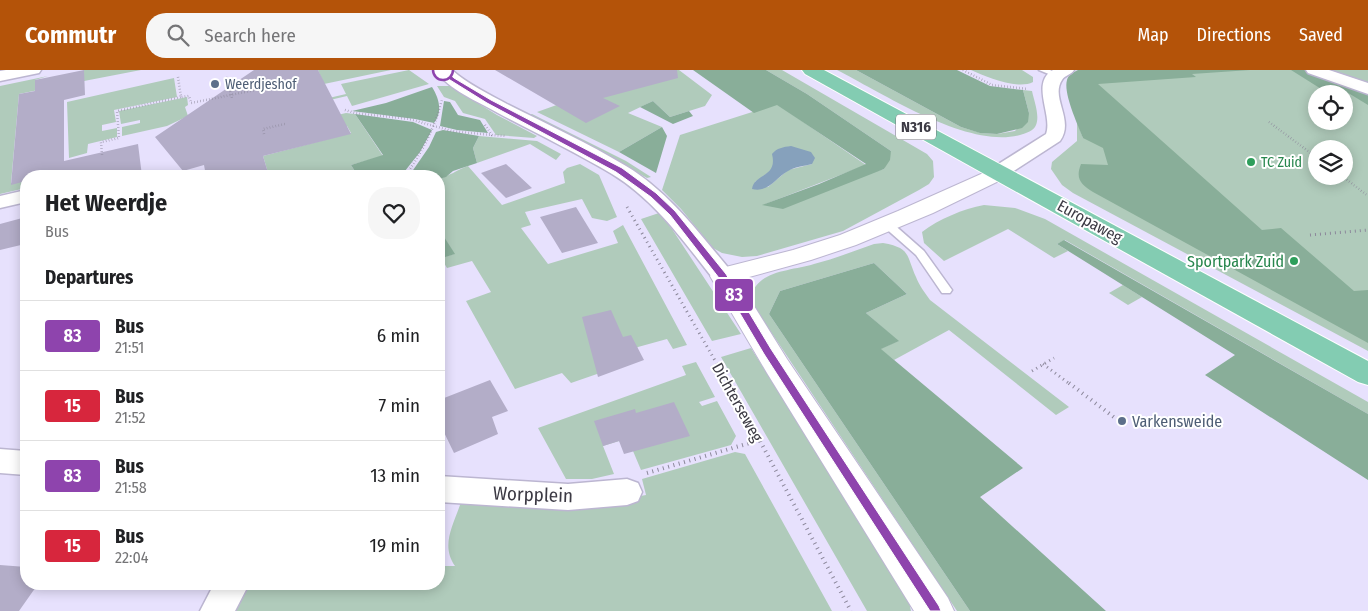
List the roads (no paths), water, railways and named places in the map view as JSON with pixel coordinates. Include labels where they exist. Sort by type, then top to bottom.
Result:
[{"type":"main road","name":"Europaweg","points":[[810,70],[1368,374]]},
{"type":"street","points":[[0,76],[33,70]]},
{"type":"street","points":[[443,70],[452,79],[489,102],[619,170],[640,184],[672,213],[723,276],[768,351],[935,611]]},
{"type":"street","points":[[1314,70],[1368,89]]},
{"type":"street","points":[[723,276],[820,249],[887,224],[999,172],[1054,137],[1057,132],[1057,120],[1050,94],[1054,76]]},
{"type":"street","points":[[0,202],[20,197]]},
{"type":"street","points":[[0,461],[20,463]]},
{"type":"street","name":"Worpplein","points":[[445,489],[568,497],[627,492]]},
{"type":"street","points":[[217,611],[229,590]]},
{"type":"lane","points":[[887,224],[920,253],[946,290]]},
{"type":"water","points":[[791,146],[811,152],[815,158],[812,164],[790,170],[763,189],[752,189],[757,180],[772,167],[772,154],[780,148]]},
{"type":"place","name":"Weerdjeshof","points":[[215,84]]},
{"type":"place","name":"TC Zuid","points":[[1251,162]]},
{"type":"place","name":"Sportpark Zuid","points":[[1294,261]]},
{"type":"place","name":"Varkensweide","points":[[1122,421]]}]
